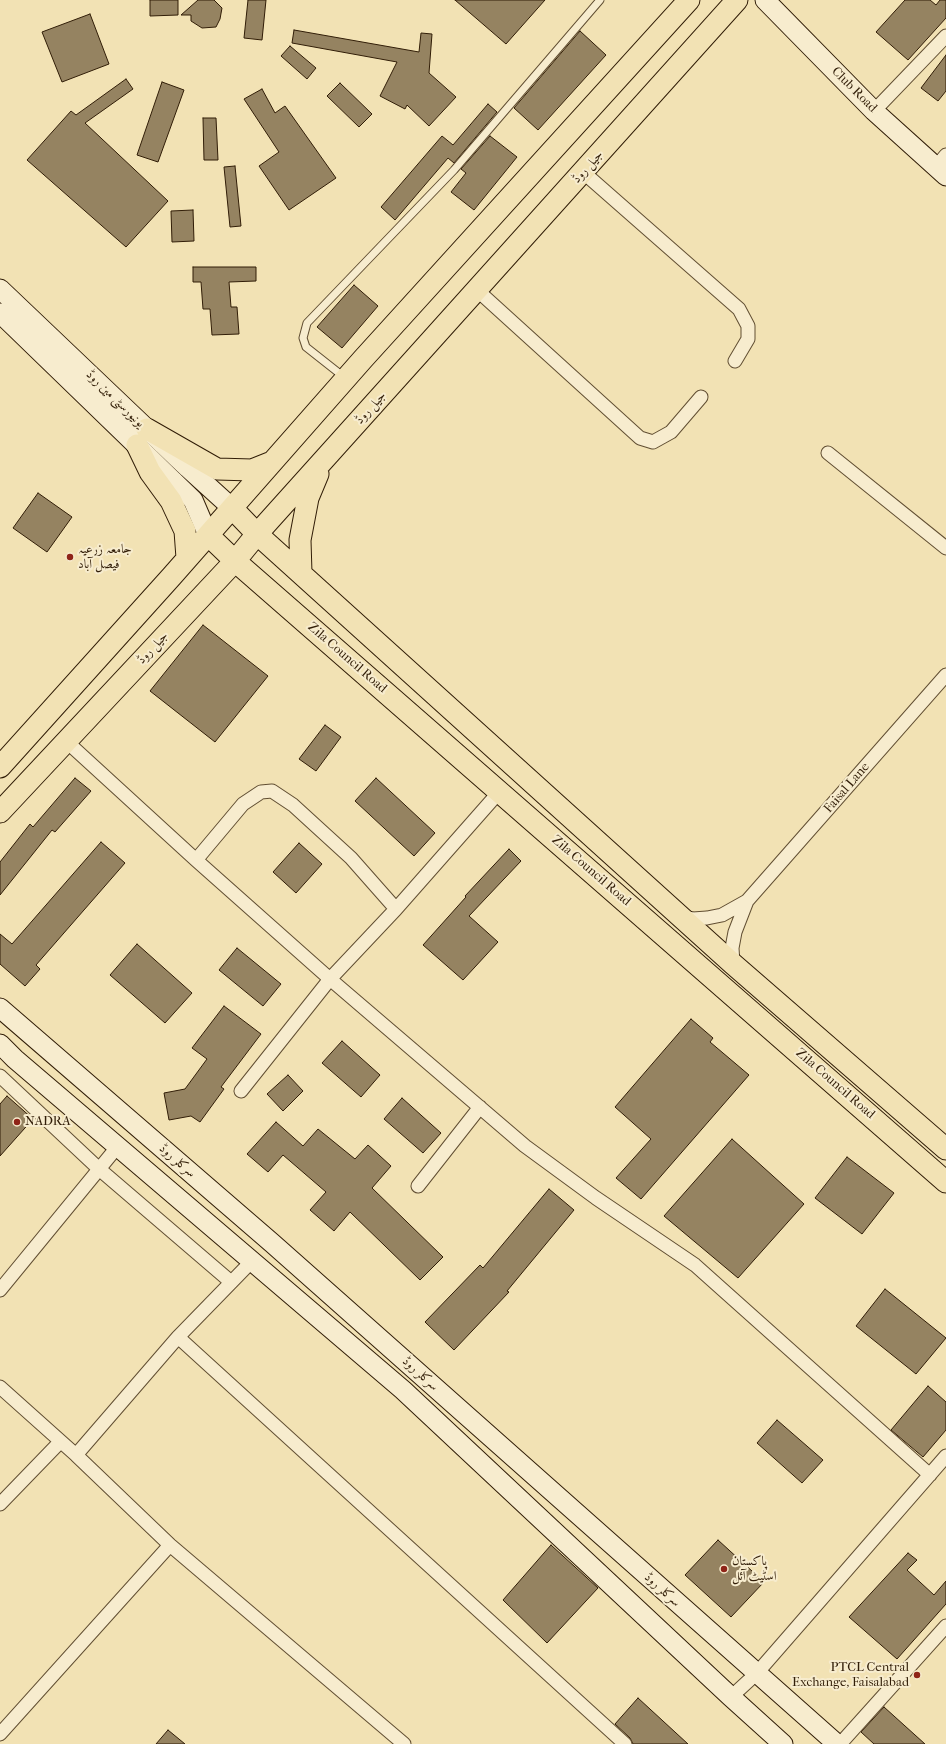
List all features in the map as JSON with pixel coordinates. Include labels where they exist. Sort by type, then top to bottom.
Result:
[{"type":"main road","points":[[0,767],[208,535],[346,378],[689,0]]},
{"type":"main road","name":"جیل روڈ","points":[[0,812],[235,561],[257,534],[737,0]]},
{"type":"main road","name":"Club Road","points":[[765,0],[874,111],[943,166]]},
{"type":"main road","name":"یونیورسٹی مین روڈ","points":[[0,289],[142,437],[193,500],[208,535]]},
{"type":"main road","name":"یونیورسٹی مین روڈ","points":[[0,312],[142,437],[232,508]]},
{"type":"main road","points":[[142,437],[217,469],[252,470],[272,462]]},
{"type":"main road","points":[[142,437],[150,472],[172,501],[185,531],[187,558]]},
{"type":"main road","points":[[301,573],[300,540],[305,512],[308,498],[323,461]]},
{"type":"main road","name":"Zila Council Road","points":[[232,508],[257,534],[733,964],[946,1149]]},
{"type":"main road","name":"Zila Council Road","points":[[208,535],[235,561],[946,1182]]},
{"type":"main road","name":"سرکلر روڈ","points":[[0,1008],[272,1243],[839,1744]]},
{"type":"main road","name":"سرکلر روڈ","points":[[0,1044],[403,1390],[783,1744]]},
{"type":"street","points":[[874,111],[946,36]]},
{"type":"street","points":[[583,172],[739,309],[748,326],[748,339],[735,361]]},
{"type":"street","points":[[477,290],[640,438],[653,442],[671,432],[701,397]]},
{"type":"street","points":[[828,453],[946,548]]},
{"type":"street","name":"Faisal Lane","points":[[733,964],[732,948],[735,932],[748,901],[946,676]]},
{"type":"street","points":[[66,741],[196,860],[330,979],[480,1107],[531,1150],[596,1198],[695,1265],[930,1475]]},
{"type":"street","points":[[196,860],[243,804],[261,792],[272,791],[293,805],[351,858],[396,909]]},
{"type":"street","points":[[241,1091],[330,979],[396,909],[500,791]]},
{"type":"street","name":"Faisal Lane","points":[[682,917],[693,919],[722,915],[748,901]]},
{"type":"street","points":[[0,1076],[98,1168],[231,1282]]},
{"type":"street","points":[[418,1186],[480,1107]]},
{"type":"street","points":[[0,1290],[98,1168],[118,1146]]},
{"type":"street","points":[[76,1455],[178,1337],[252,1260]]},
{"type":"street","points":[[178,1337],[625,1744]]},
{"type":"street","points":[[0,1387],[76,1455],[170,1545],[404,1744]]},
{"type":"street","points":[[0,1504],[60,1442]]},
{"type":"street","points":[[731,1697],[757,1673],[946,1456]]},
{"type":"street","points":[[0,1734],[170,1545]]},
{"type":"street","points":[[839,1744],[946,1626]]},
{"type":"lane","points":[[346,378],[306,347],[303,338],[307,323],[454,170],[600,0]]},
{"type":"building","points":[[150,0],[178,0],[178,15],[150,16]]},
{"type":"building","points":[[198,0],[214,0],[222,8],[220,19],[216,27],[202,28],[191,21],[191,15],[181,15]]},
{"type":"building","points":[[248,0],[266,0],[262,40],[244,38]]},
{"type":"building","points":[[455,0],[545,0],[506,44]]},
{"type":"building","points":[[905,0],[930,0],[936,5],[940,0],[946,0],[946,18],[908,60],[876,32]]},
{"type":"building","points":[[90,14],[109,64],[62,82],[42,32]]},
{"type":"building","points":[[294,30],[419,52],[421,33],[432,34],[429,73],[456,97],[429,126],[407,105],[405,109],[380,96],[397,62],[292,43]]},
{"type":"building","points":[[580,31],[606,55],[538,130],[514,108]]},
{"type":"building","points":[[290,46],[316,68],[307,79],[281,56]]},
{"type":"building","points":[[946,55],[946,91],[938,101],[921,88]]},
{"type":"building","points":[[126,79],[133,89],[85,123],[168,201],[126,247],[27,160],[71,111],[76,115]]},
{"type":"building","points":[[162,82],[184,90],[158,162],[137,155]]},
{"type":"building","points":[[340,83],[372,114],[359,127],[327,96]]},
{"type":"building","points":[[262,89],[275,113],[285,106],[336,178],[289,210],[259,166],[279,152],[244,99]]},
{"type":"building","points":[[488,104],[497,112],[454,163],[448,158],[395,220],[381,207],[442,136],[453,145]]},
{"type":"building","points":[[203,118],[216,118],[218,160],[204,160]]},
{"type":"building","points":[[490,136],[517,157],[474,210],[451,192],[466,173],[461,169]]},
{"type":"building","points":[[235,166],[241,226],[230,227],[224,167]]},
{"type":"building","points":[[193,210],[194,241],[172,242],[171,211]]},
{"type":"building","points":[[193,267],[256,267],[256,281],[229,282],[231,307],[237,307],[239,334],[212,335],[210,309],[203,309],[201,282],[193,282]]},
{"type":"building","points":[[354,285],[378,306],[342,348],[317,327]]},
{"type":"building","points":[[38,493],[72,517],[47,552],[13,528]]},
{"type":"building","points":[[203,625],[268,676],[215,742],[150,691]]},
{"type":"building","points":[[325,725],[341,737],[316,771],[299,759]]},
{"type":"building","points":[[75,778],[91,791],[55,832],[52,830],[0,895],[0,862],[30,824],[33,827]]},
{"type":"building","points":[[376,778],[435,833],[414,856],[355,801]]},
{"type":"building","points":[[101,842],[125,863],[36,965],[40,969],[25,986],[0,964],[0,934],[12,944]]},
{"type":"building","points":[[299,843],[322,864],[296,893],[273,872]]},
{"type":"building","points":[[509,849],[521,861],[469,916],[498,942],[463,980],[423,945],[466,897],[465,896]]},
{"type":"building","points":[[137,944],[192,993],[165,1023],[110,975]]},
{"type":"building","points":[[237,948],[281,984],[263,1006],[219,970]]},
{"type":"building","points":[[224,1006],[261,1034],[221,1087],[224,1089],[200,1122],[191,1116],[169,1120],[164,1093],[185,1089],[207,1059],[192,1048]]},
{"type":"building","points":[[691,1019],[713,1038],[710,1042],[749,1075],[641,1199],[616,1178],[651,1139],[615,1107]]},
{"type":"building","points":[[342,1041],[380,1075],[361,1097],[322,1063]]},
{"type":"building","points":[[288,1075],[303,1091],[283,1111],[267,1094]]},
{"type":"building","points":[[7,1096],[33,1119],[0,1156],[0,1104]]},
{"type":"building","points":[[402,1098],[441,1133],[423,1153],[384,1119]]},
{"type":"building","points":[[276,1122],[303,1146],[318,1129],[355,1159],[368,1145],[391,1166],[372,1188],[443,1257],[420,1280],[350,1212],[334,1231],[310,1210],[326,1192],[283,1155],[268,1172],[247,1154]]},
{"type":"building","points":[[732,1139],[804,1204],[738,1278],[664,1216]]},
{"type":"building","points":[[847,1157],[894,1193],[862,1234],[815,1198]]},
{"type":"building","points":[[549,1189],[574,1210],[507,1291],[509,1292],[454,1350],[425,1322],[480,1265],[483,1268]]},
{"type":"building","points":[[885,1289],[946,1338],[916,1374],[856,1326]]},
{"type":"building","points":[[928,1386],[946,1402],[946,1430],[923,1457],[891,1430]]},
{"type":"building","points":[[777,1420],[823,1460],[802,1483],[757,1443]]},
{"type":"building","points":[[718,1540],[764,1582],[731,1617],[685,1575]]},
{"type":"building","points":[[551,1545],[598,1588],[547,1643],[503,1600]]},
{"type":"building","points":[[908,1553],[917,1560],[907,1570],[934,1595],[946,1581],[946,1604],[897,1659],[849,1617]]},
{"type":"building","points":[[638,1698],[688,1744],[633,1744],[630,1738],[615,1724]]},
{"type":"building","points":[[884,1707],[925,1744],[874,1744],[861,1732]]},
{"type":"building","points":[[168,1730],[185,1744],[156,1744]]},
{"type":"place","name":"جامعہ زرعیہ فیصل آباد","points":[[70,557]]},
{"type":"place","name":"NADRA","points":[[17,1122]]},
{"type":"place","name":"پاکستان اسٹیٹ آئل","points":[[724,1569]]},
{"type":"place","name":"PTCL Central Exchange, Faisalabad","points":[[917,1675]]}]
